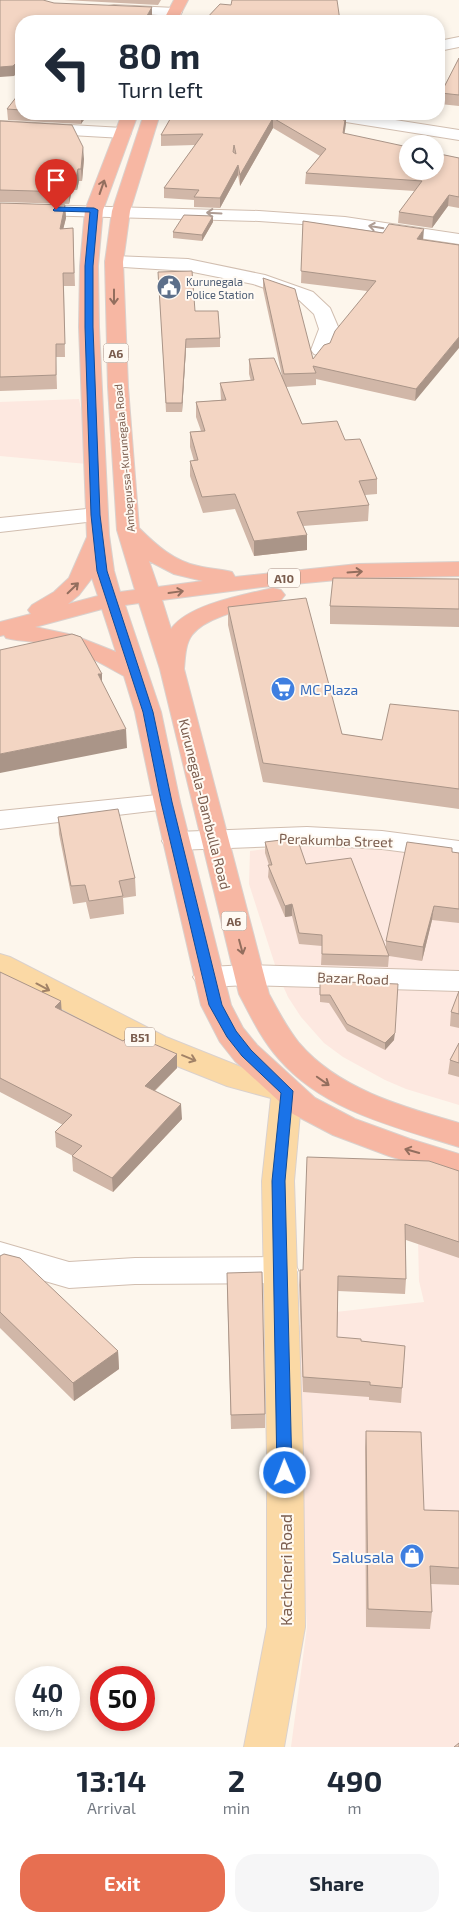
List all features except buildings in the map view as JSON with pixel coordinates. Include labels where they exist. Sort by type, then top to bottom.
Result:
[{"type":"highway","name":"Ambepussa-Kurunegala Road","points":[[113,609],[102,571],[97,525],[88,293],[94,210],[128,120]]},
{"type":"highway","name":"Ambepussa-Kurunegala Road","points":[[150,120],[121,211],[114,262],[118,387],[128,530],[150,604]]},
{"type":"highway","points":[[0,630],[52,604],[76,586],[88,567],[97,525]]},
{"type":"highway","points":[[128,530],[154,556],[177,568],[267,587]]},
{"type":"highway","name":"A10","points":[[0,630],[113,609],[267,587],[358,571],[459,569]]},
{"type":"highway","name":"A10","points":[[267,587],[459,584]]},
{"type":"highway","points":[[172,669],[177,642],[181,632],[191,623],[267,587]]},
{"type":"highway","name":"Kurunegala-Dambulla Road","points":[[150,604],[172,669],[248,975],[261,1013],[280,1042],[307,1070],[328,1085],[388,1114],[459,1135]]},
{"type":"highway","name":"A6","points":[[113,609],[148,712],[166,802],[208,977],[216,1005],[231,1034],[262,1070],[304,1106],[344,1127],[400,1148],[459,1166]]},
{"type":"highway","points":[[0,630],[60,637],[98,651],[136,674]]},
{"type":"main road","name":"B51","points":[[0,964],[155,1045],[238,1078],[287,1091]]},
{"type":"main road","name":"Kachcheri Road","points":[[264,1747],[286,1627],[278,1181],[287,1091]]},
{"type":"street","points":[[101,8],[176,11]]},
{"type":"street","points":[[445,45],[459,42]]},
{"type":"street","points":[[364,120],[459,135]]},
{"type":"street","points":[[0,126],[123,133]]},
{"type":"street","points":[[0,209],[250,215],[344,222],[459,239]]},
{"type":"street","points":[[114,262],[188,265],[258,279],[306,296],[323,312],[329,330],[321,350]]},
{"type":"street","points":[[0,525],[97,525]]},
{"type":"street","points":[[0,820],[166,802]]},
{"type":"street","name":"Perakumba Street","points":[[176,841],[307,836],[382,840],[459,850]]},
{"type":"street","name":"Bazar Road","points":[[208,977],[248,975],[459,982]]},
{"type":"street","points":[[0,1255],[69,1275],[135,1271],[281,1270]]},
{"type":"shaded area","points":[[79,399],[88,443],[87,464],[0,456],[0,402]]},
{"type":"shaded area","points":[[301,844],[367,847],[459,861],[459,1105],[406,1089],[343,1057],[324,1043],[301,1017],[288,997],[280,979],[445,981],[275,965],[249,884],[250,851]]},
{"type":"shaded area","points":[[459,1182],[459,1747],[291,1747],[307,1627],[296,1454],[297,1327],[318,1314],[424,1302],[419,1281],[417,1199]]},
{"type":"place","name":"Kurunegala Police Station","points":[[169,287]]},
{"type":"place","name":"MC Plaza","points":[[283,689]]},
{"type":"place","name":"Salusala","points":[[412,1556]]},
{"type":"route","points":[[56,210],[94,210],[88,293],[96,515],[102,571],[148,712],[166,802],[185,874],[208,977],[216,1005],[231,1034],[262,1070],[287,1091],[278,1181],[285,1473]]}]
